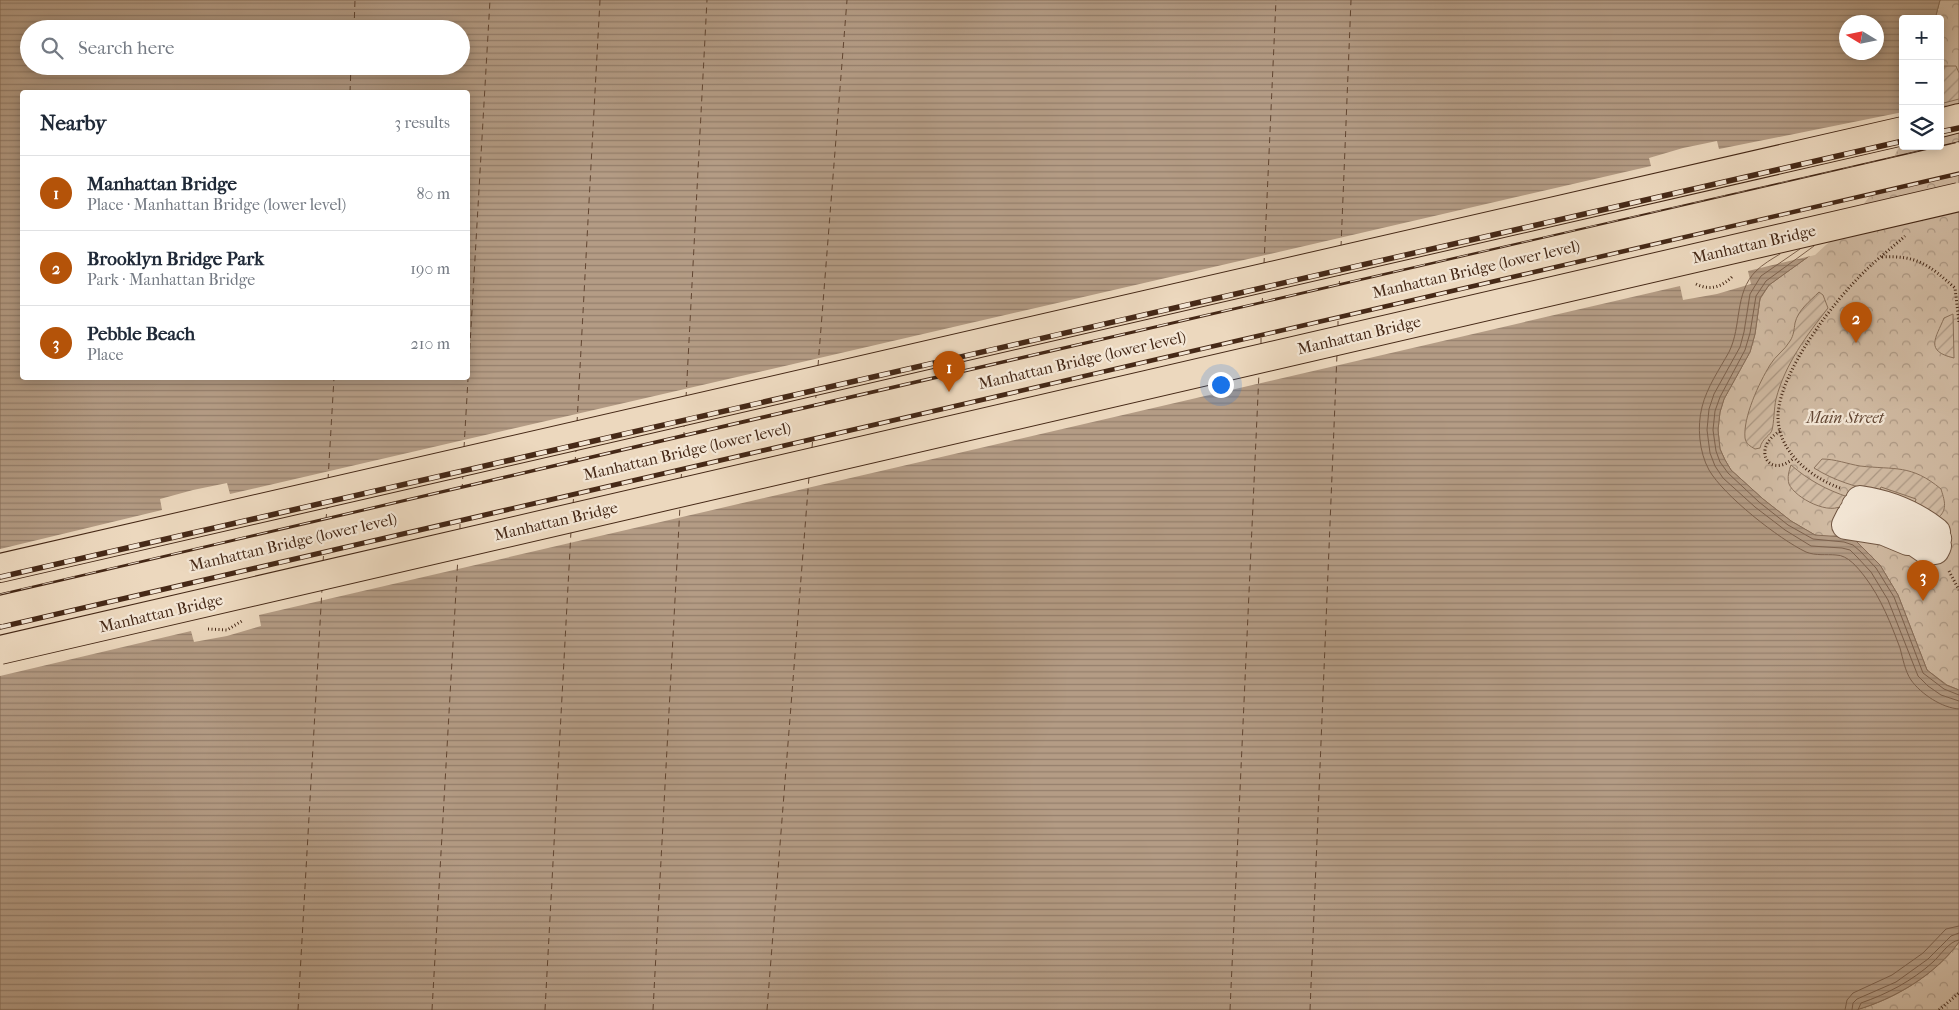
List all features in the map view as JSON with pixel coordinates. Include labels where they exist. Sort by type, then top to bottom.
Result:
[{"type":"main road","points":[[1944,122],[1959,118]]},
{"type":"main road","points":[[0,568],[1899,132]]},
{"type":"main road","name":"Manhattan Bridge (lower level)","points":[[0,610],[1959,157]]},
{"type":"main road","name":"Manhattan Bridge","points":[[0,650],[1959,197]]},
{"type":"path","points":[[1841,489],[1819,478],[1794,458],[1780,431],[1778,414],[1782,397],[1806,346],[1851,285],[1910,233]]},
{"type":"path","points":[[1881,257],[1897,256],[1916,260],[1959,291]]},
{"type":"path","points":[[1955,288],[1959,322]]},
{"type":"path","points":[[1780,431],[1766,443],[1764,449],[1766,460],[1779,466],[1794,458]]},
{"type":"path","points":[[1939,1010],[1959,993]]},
{"type":"green space","name":"Main Street","points":[[1940,0],[1959,0],[1959,690],[1947,685],[1927,670],[1898,595],[1880,565],[1835,536],[1815,535],[1791,521],[1763,499],[1731,470],[1720,449],[1718,430],[1724,399],[1750,352],[1755,334],[1760,299],[1769,285],[1812,254],[1899,137],[1899,150],[1944,150],[1944,15],[1936,15]]},
{"type":"green space","points":[[1944,66],[1956,66],[1959,73],[1959,99],[1944,103]]},
{"type":"green space","points":[[1819,292],[1823,295],[1828,308],[1791,362],[1776,399],[1771,432],[1760,448],[1755,449],[1747,443],[1745,438],[1749,410],[1753,400],[1770,365],[1791,339],[1799,314]]},
{"type":"green space","points":[[1953,314],[1954,358],[1939,352],[1935,343],[1944,318]]},
{"type":"green space","points":[[1822,459],[1860,466],[1893,468],[1921,475],[1941,489],[1945,504],[1944,511],[1939,517],[1915,503],[1916,499],[1881,487],[1879,492],[1838,480],[1814,468]]},
{"type":"green space","points":[[1791,465],[1818,484],[1848,497],[1844,504],[1831,508],[1822,507],[1798,495],[1789,484],[1788,476]]},
{"type":"green space","points":[[1959,942],[1959,1010],[1856,1010],[1885,999],[1913,984],[1938,965]]},
{"type":"water","points":[[0,0],[1940,0],[1936,15],[1899,15],[1899,137],[1812,254],[1769,285],[1760,298],[1755,334],[1750,352],[1724,399],[1718,430],[1720,449],[1731,470],[1763,499],[1791,521],[1815,535],[1844,537],[1855,540],[1880,565],[1898,595],[1927,670],[1946,685],[1959,690],[1959,942],[1926,975],[1899,992],[1856,1010],[0,1010]]},
{"type":"pier","points":[[1899,113],[1899,146],[1880,182],[1849,224],[1815,255],[1748,271],[1751,284],[1717,294],[1683,300],[1680,286],[259,615],[261,626],[227,636],[194,642],[191,631],[0,676],[0,549],[162,510],[160,499],[227,483],[230,494],[1651,166],[1649,158],[1683,148],[1717,141],[1719,149]]},
{"type":"ferry route","points":[[354,20],[355,0]]},
{"type":"ferry route","points":[[470,345],[490,0]]},
{"type":"ferry route","points":[[577,423],[600,0]]},
{"type":"ferry route","points":[[686,398],[707,0]]},
{"type":"ferry route","points":[[818,366],[847,0]]},
{"type":"ferry route","points":[[1264,264],[1276,0]]},
{"type":"ferry route","points":[[1341,247],[1351,0]]},
{"type":"ferry route","points":[[350,90],[351,75]]},
{"type":"ferry route","points":[[1339,287],[1340,274]]},
{"type":"ferry route","points":[[1262,304],[1263,290]]},
{"type":"ferry route","points":[[1338,314],[1338,327]]},
{"type":"ferry route","points":[[1261,333],[1261,344]]},
{"type":"ferry route","points":[[1310,1010],[1337,354]]},
{"type":"ferry route","points":[[1230,1010],[1259,373]]},
{"type":"ferry route","points":[[328,480],[334,380]]},
{"type":"ferry route","points":[[464,448],[468,380]]},
{"type":"ferry route","points":[[815,409],[816,395]]},
{"type":"ferry route","points":[[684,424],[684,438]]},
{"type":"ferry route","points":[[812,448],[813,435]]},
{"type":"ferry route","points":[[575,463],[576,449]]},
{"type":"ferry route","points":[[681,480],[682,467]]},
{"type":"ferry route","points":[[462,490],[463,474]]},
{"type":"ferry route","points":[[767,1010],[809,477]]},
{"type":"ferry route","points":[[573,505],[574,492]]},
{"type":"ferry route","points":[[653,1010],[680,506]]},
{"type":"ferry route","points":[[326,520],[327,507]]},
{"type":"ferry route","points":[[460,517],[460,530]]},
{"type":"ferry route","points":[[545,1010],[571,531]]},
{"type":"ferry route","points":[[323,562],[324,549]]},
{"type":"ferry route","points":[[432,1010],[458,556]]},
{"type":"ferry route","points":[[298,1010],[322,589]]},
{"type":"railway","points":[[1944,131],[1959,128]]},
{"type":"railway","points":[[0,577],[1899,142]]},
{"type":"railway","points":[[0,596],[768,417],[1959,144]]},
{"type":"railway","points":[[0,627],[1959,173]]},
{"type":"railway","points":[[0,641],[1959,187]]},
{"type":"place","name":"Brooklyn Bridge Park","points":[[1856,343]]},
{"type":"place","name":"Manhattan Bridge","points":[[949,392]]},
{"type":"place","name":"Pebble Beach","points":[[1923,601]]}]
